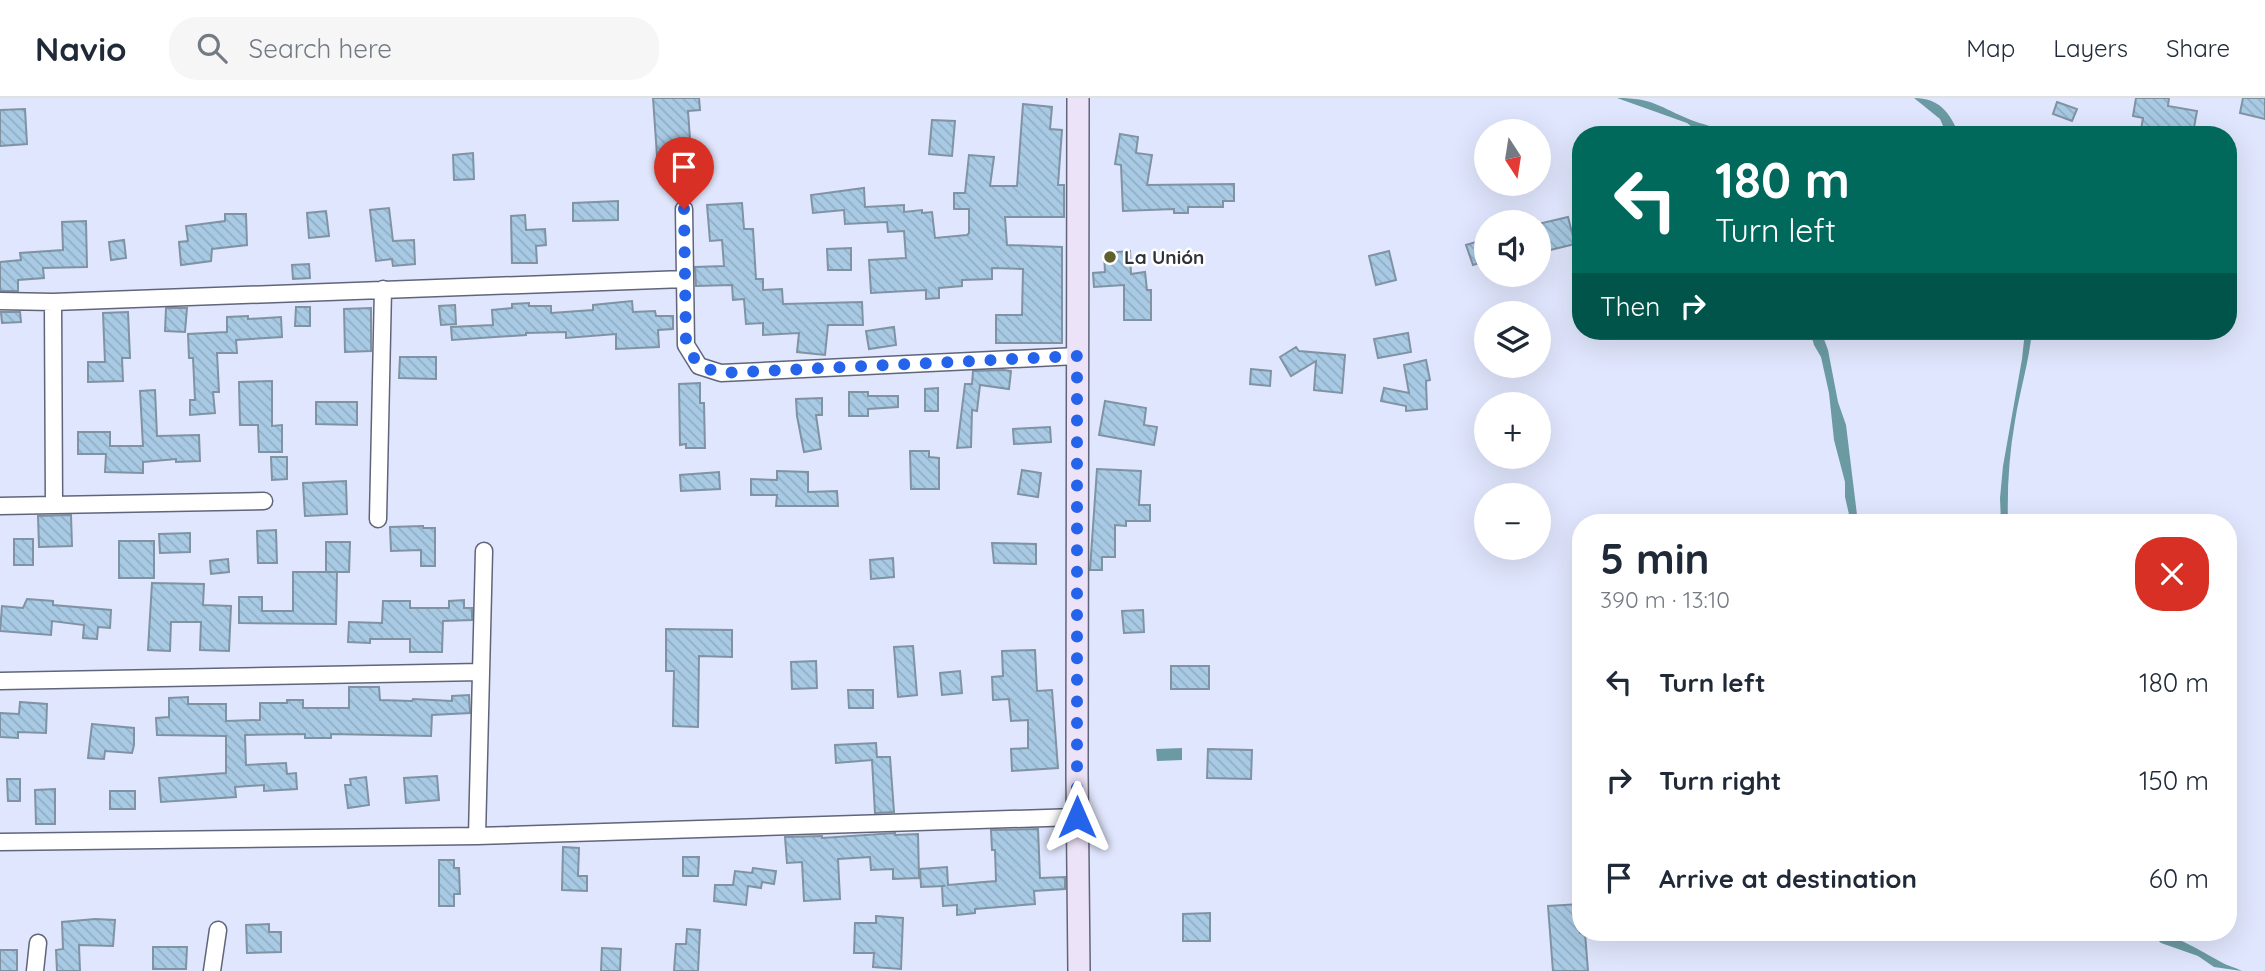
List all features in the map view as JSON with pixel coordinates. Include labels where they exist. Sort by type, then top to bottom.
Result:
[{"type":"main road","points":[[1078,98],[1077,817],[1080,971]]},
{"type":"street","points":[[684,209],[686,345],[699,366],[721,373],[1077,356]]},
{"type":"street","points":[[0,301],[53,302],[685,279]]},
{"type":"street","points":[[378,519],[383,289]]},
{"type":"street","points":[[53,302],[54,505]]},
{"type":"street","points":[[0,506],[264,500]]},
{"type":"street","points":[[477,836],[484,551]]},
{"type":"street","points":[[0,681],[481,672]]},
{"type":"street","points":[[0,842],[477,836],[1077,817]]},
{"type":"street","points":[[212,971],[218,930]]},
{"type":"street","points":[[36,971],[38,943]]},
{"type":"shaded area","points":[[1617,98],[1656,104],[1708,126],[1691,126]]},
{"type":"shaded area","points":[[1914,98],[1937,104],[1947,113],[1955,126],[1943,126],[1940,119]]},
{"type":"shaded area","points":[[1813,340],[1824,340],[1828,350],[1838,402],[1846,425],[1857,514],[1849,514],[1845,482],[1834,440],[1829,393],[1821,357]]},
{"type":"shaded area","points":[[2024,340],[2031,340],[2011,447],[2008,514],[2001,514],[2003,466]]},
{"type":"shaded area","points":[[1182,748],[1182,760],[1157,761],[1156,749]]},
{"type":"shaded area","points":[[2159,941],[2182,941],[2242,971],[2214,967],[2198,956]]},
{"type":"building","points":[[653,98],[699,98],[700,110],[688,111],[692,167],[658,170]]},
{"type":"building","points":[[2136,98],[2169,98],[2168,106],[2197,111],[2194,126],[2142,126],[2143,118],[2133,116]]},
{"type":"building","points":[[2243,98],[2265,98],[2265,119],[2240,113]]},
{"type":"building","points":[[2057,102],[2077,109],[2072,121],[2053,114]]},
{"type":"building","points":[[1023,104],[1052,107],[1050,129],[1062,130],[1058,185],[1064,185],[1064,217],[1005,217],[1007,245],[1062,247],[1062,343],[996,343],[996,315],[1022,315],[1023,269],[992,268],[992,279],[962,280],[962,286],[939,288],[939,298],[926,299],[926,290],[871,293],[869,260],[906,258],[904,231],[888,232],[887,222],[845,224],[844,210],[813,213],[811,195],[864,188],[865,207],[904,205],[904,212],[932,212],[935,238],[967,235],[969,209],[954,209],[954,193],[965,193],[969,155],[994,157],[990,186],[1017,186]]},
{"type":"building","points":[[25,109],[27,144],[0,146],[0,110]]},
{"type":"building","points":[[932,120],[955,121],[952,156],[929,154]]},
{"type":"building","points":[[1120,134],[1138,137],[1136,153],[1152,155],[1147,185],[1234,184],[1234,201],[1223,201],[1223,207],[1188,207],[1188,213],[1174,213],[1174,209],[1123,211],[1121,165],[1115,164]]},
{"type":"building","points":[[473,153],[474,179],[454,180],[453,155]]},
{"type":"building","points":[[618,201],[618,220],[573,221],[573,203]]},
{"type":"building","points":[[742,203],[744,229],[753,229],[756,279],[763,279],[763,290],[782,289],[783,304],[862,302],[863,325],[828,325],[825,355],[797,352],[799,333],[763,335],[763,323],[746,324],[744,299],[733,300],[732,285],[696,286],[695,267],[724,266],[722,240],[710,241],[707,205]]},
{"type":"building","points":[[389,208],[393,241],[414,240],[415,264],[393,266],[392,259],[376,261],[370,210]]},
{"type":"building","points":[[326,211],[329,236],[309,238],[307,213]]},
{"type":"building","points":[[225,214],[246,214],[247,245],[212,249],[211,261],[181,265],[179,242],[188,241],[186,226],[225,221]]},
{"type":"building","points":[[525,215],[526,230],[545,229],[546,245],[536,246],[537,263],[512,263],[511,216]]},
{"type":"building","points":[[1568,217],[1572,245],[1551,250],[1551,221]]},
{"type":"building","points":[[86,221],[87,267],[43,268],[44,278],[18,280],[18,291],[0,291],[0,262],[21,260],[20,253],[63,250],[62,222]]},
{"type":"building","points":[[124,240],[126,258],[111,260],[109,242]]},
{"type":"building","points":[[1474,243],[1474,265],[1473,265],[1466,245]]},
{"type":"building","points":[[851,248],[851,270],[828,270],[827,249]]},
{"type":"building","points":[[1130,251],[1131,274],[1145,272],[1147,290],[1151,290],[1151,320],[1124,320],[1124,285],[1094,287],[1093,273],[1105,272],[1104,253]]},
{"type":"building","points":[[1389,251],[1396,280],[1376,285],[1369,256]]},
{"type":"building","points":[[309,264],[310,278],[293,279],[292,265]]},
{"type":"building","points":[[632,301],[633,312],[655,311],[656,316],[673,316],[673,329],[658,330],[659,347],[616,349],[616,334],[566,338],[566,332],[452,340],[451,327],[493,325],[492,310],[512,308],[512,304],[551,306],[551,313],[593,310],[593,305]]},
{"type":"building","points":[[455,305],[456,324],[441,325],[439,306]]},
{"type":"building","points":[[296,307],[310,307],[310,326],[295,326]]},
{"type":"building","points":[[166,308],[187,308],[185,332],[165,331]]},
{"type":"building","points":[[371,308],[371,351],[345,352],[344,309]]},
{"type":"building","points":[[1,312],[20,312],[21,322],[2,323]]},
{"type":"building","points":[[128,312],[130,358],[122,358],[123,381],[88,382],[88,362],[105,362],[103,313]]},
{"type":"building","points":[[248,316],[248,319],[281,317],[282,337],[236,340],[237,353],[217,353],[219,392],[213,392],[215,413],[190,415],[190,400],[195,400],[193,358],[189,358],[188,334],[227,332],[227,317]]},
{"type":"building","points":[[894,327],[896,345],[869,349],[866,331]]},
{"type":"building","points":[[1408,333],[1411,352],[1378,358],[1374,339]]},
{"type":"building","points":[[1296,347],[1299,351],[1345,355],[1342,393],[1314,390],[1316,361],[1291,376],[1280,357]]},
{"type":"building","points":[[400,357],[436,357],[436,379],[399,378]]},
{"type":"building","points":[[1426,360],[1430,380],[1426,381],[1427,409],[1406,411],[1406,406],[1381,401],[1384,388],[1409,393],[1404,365]]},
{"type":"building","points":[[1251,369],[1271,371],[1270,386],[1250,384]]},
{"type":"building","points":[[973,371],[1011,371],[1009,389],[980,385],[977,411],[972,410],[971,447],[957,448],[965,384],[972,384]]},
{"type":"building","points":[[272,381],[272,426],[282,425],[282,452],[259,452],[258,425],[240,425],[239,382]]},
{"type":"building","points":[[700,383],[700,403],[704,403],[705,448],[686,448],[686,444],[680,445],[679,384]]},
{"type":"building","points":[[938,388],[938,411],[925,411],[925,389]]},
{"type":"building","points":[[155,390],[157,436],[199,435],[200,461],[176,462],[176,459],[143,462],[143,473],[105,472],[106,454],[78,454],[78,432],[110,432],[110,446],[143,446],[140,391]]},
{"type":"building","points":[[849,392],[868,392],[868,396],[898,396],[898,407],[868,409],[868,416],[849,416]]},
{"type":"building","points":[[822,398],[822,415],[816,415],[821,449],[804,452],[796,399]]},
{"type":"building","points":[[1105,401],[1146,408],[1144,425],[1157,427],[1154,445],[1099,435]]},
{"type":"building","points":[[316,402],[357,402],[357,425],[316,424]]},
{"type":"building","points":[[1050,427],[1051,442],[1014,444],[1013,429]]},
{"type":"building","points":[[910,451],[929,451],[929,457],[939,458],[939,489],[911,489]]},
{"type":"building","points":[[271,457],[287,457],[287,479],[272,480]]},
{"type":"building","points":[[1097,469],[1141,471],[1139,505],[1150,505],[1150,521],[1126,521],[1126,526],[1115,525],[1115,557],[1102,557],[1102,570],[1090,570]]},
{"type":"building","points":[[1022,470],[1041,473],[1038,497],[1018,494]]},
{"type":"building","points":[[777,471],[808,472],[808,492],[837,491],[838,506],[776,506],[777,495],[751,495],[751,479],[777,480]]},
{"type":"building","points":[[719,472],[720,489],[681,491],[680,475]]},
{"type":"building","points":[[346,481],[347,514],[305,516],[303,483]]},
{"type":"building","points":[[71,515],[72,546],[39,547],[38,516]]},
{"type":"building","points":[[390,527],[435,528],[435,566],[421,566],[421,550],[391,551]]},
{"type":"building","points":[[276,530],[277,563],[258,563],[257,531]]},
{"type":"building","points":[[190,533],[190,552],[160,553],[159,534]]},
{"type":"building","points":[[14,539],[33,539],[33,565],[14,565]]},
{"type":"building","points":[[119,541],[154,541],[154,578],[119,578]]},
{"type":"building","points":[[326,542],[350,542],[349,572],[326,572]]},
{"type":"building","points":[[992,543],[1036,544],[1036,564],[994,563]]},
{"type":"building","points":[[893,558],[894,577],[871,579],[870,560]]},
{"type":"building","points":[[228,559],[229,572],[211,574],[210,561]]},
{"type":"building","points":[[293,572],[337,572],[336,624],[239,623],[239,597],[262,597],[262,611],[293,611]]},
{"type":"building","points":[[152,583],[204,584],[203,605],[231,606],[229,651],[200,650],[201,622],[171,622],[170,651],[148,650]]},
{"type":"building","points":[[27,599],[53,601],[53,605],[111,610],[110,628],[98,627],[97,639],[83,638],[84,625],[52,621],[51,635],[0,631],[2,606],[23,608]]},
{"type":"building","points":[[464,600],[464,608],[472,608],[472,620],[443,621],[442,652],[410,652],[410,639],[348,642],[349,622],[382,623],[383,601],[410,601],[410,608],[449,608],[449,601]]},
{"type":"building","points":[[1143,610],[1144,632],[1124,633],[1122,611]]},
{"type":"building","points":[[666,629],[732,630],[732,657],[699,656],[698,727],[673,726],[674,671],[666,671]]},
{"type":"building","points":[[913,646],[917,695],[898,697],[894,647]]},
{"type":"building","points":[[1035,650],[1037,691],[1052,690],[1058,768],[1012,771],[1011,749],[1028,748],[1028,720],[1011,721],[1009,699],[993,700],[992,677],[1003,676],[1002,651]]},
{"type":"building","points":[[816,661],[817,688],[792,689],[791,662]]},
{"type":"building","points":[[1171,666],[1209,666],[1209,689],[1171,689]]},
{"type":"building","points":[[960,671],[962,693],[942,695],[940,673]]},
{"type":"building","points":[[349,687],[379,687],[380,700],[452,701],[452,696],[469,695],[470,713],[432,715],[431,736],[331,734],[331,738],[305,738],[305,734],[245,735],[246,765],[286,763],[287,774],[296,773],[297,789],[264,791],[264,785],[235,787],[236,797],[161,802],[159,778],[226,773],[226,736],[157,735],[156,718],[169,717],[169,698],[188,697],[188,704],[226,704],[226,721],[260,720],[260,703],[303,700],[303,708],[349,708]]},
{"type":"building","points":[[848,690],[873,690],[873,708],[849,708]]},
{"type":"building","points":[[20,702],[47,704],[46,733],[18,732],[18,738],[0,737],[0,713],[19,714]]},
{"type":"building","points":[[92,724],[134,728],[132,753],[105,751],[104,759],[88,758]]},
{"type":"building","points":[[876,743],[877,757],[890,757],[894,812],[875,813],[872,760],[836,763],[835,745]]},
{"type":"building","points":[[1208,749],[1252,750],[1251,779],[1207,778]]},
{"type":"building","points":[[437,776],[439,800],[406,803],[404,778]]},
{"type":"building","points":[[366,777],[369,805],[348,808],[345,785],[351,785],[350,779]]},
{"type":"building","points":[[7,779],[20,779],[20,801],[8,801]]},
{"type":"building","points":[[55,789],[55,824],[36,824],[35,790]]},
{"type":"building","points":[[110,791],[135,791],[135,809],[110,809]]},
{"type":"building","points":[[1038,829],[1040,878],[1065,877],[1065,889],[1034,891],[1035,904],[975,909],[975,913],[957,915],[957,905],[943,906],[942,886],[921,887],[920,869],[947,867],[948,885],[996,881],[991,830]]},
{"type":"building","points":[[918,834],[919,878],[893,879],[893,869],[871,870],[870,857],[838,859],[840,899],[804,901],[802,862],[787,863],[785,837],[822,838]]},
{"type":"building","points":[[563,847],[579,848],[578,876],[587,876],[587,891],[562,890]]},
{"type":"building","points":[[683,857],[699,857],[698,876],[683,876]]},
{"type":"building","points":[[439,860],[454,860],[454,868],[459,868],[460,894],[454,894],[454,906],[439,906]]},
{"type":"building","points":[[753,868],[776,871],[774,884],[762,882],[761,888],[748,886],[746,905],[714,901],[715,885],[733,885],[735,871],[752,873]]},
{"type":"building","points":[[1572,904],[1572,941],[1586,941],[1588,971],[1553,971],[1548,906]]},
{"type":"building","points":[[1210,913],[1210,941],[1183,941],[1183,914]]},
{"type":"building","points":[[876,916],[903,918],[901,969],[873,967],[874,953],[854,953],[855,923],[876,923]]},
{"type":"building","points":[[115,920],[113,946],[79,945],[80,971],[57,971],[56,950],[63,949],[62,922]]},
{"type":"building","points":[[269,924],[269,932],[281,932],[281,952],[247,953],[246,925]]},
{"type":"building","points":[[687,929],[700,930],[698,971],[674,971],[676,944],[686,944]]},
{"type":"building","points":[[153,947],[187,947],[186,969],[153,969]]},
{"type":"building","points":[[602,948],[621,949],[620,971],[601,971]]},
{"type":"building","points":[[0,950],[17,950],[17,971],[0,971]]},
{"type":"place","name":"La Unión","points":[[1110,257]]},
{"type":"route","points":[[684,209],[686,345],[699,366],[721,373],[1077,356],[1077,817]]}]
